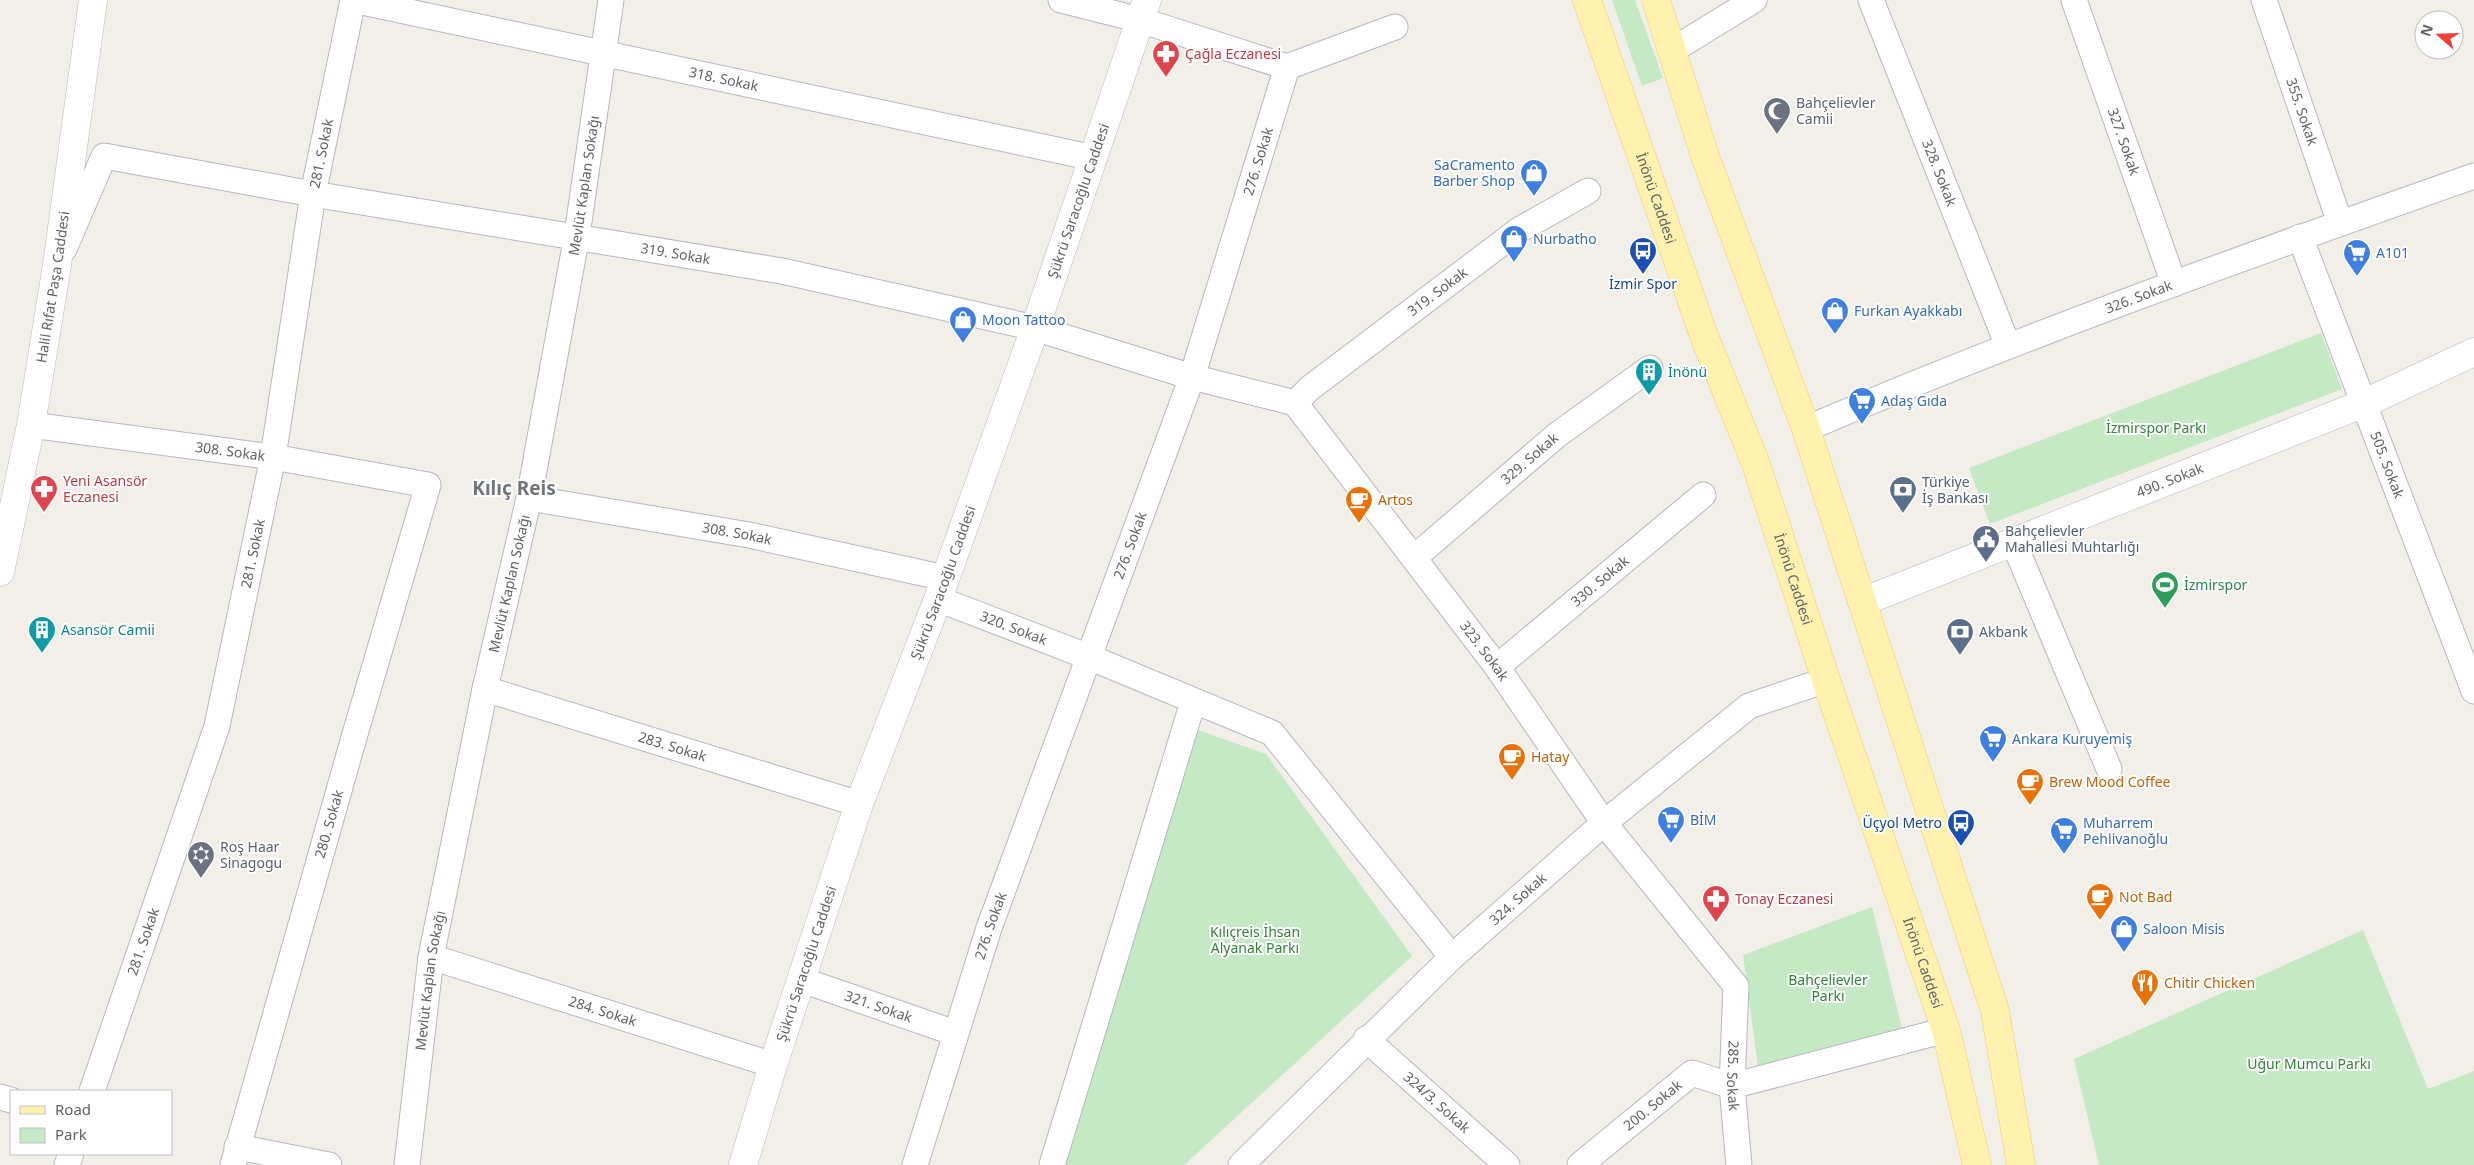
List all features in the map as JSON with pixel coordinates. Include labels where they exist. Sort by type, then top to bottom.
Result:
[{"type":"main road","name":"İnönü Caddesi","points":[[1586,0],[1704,336],[1756,464],[1826,680],[1946,1030],[1977,1165]]},
{"type":"main road","points":[[1656,0],[1708,165],[1806,429],[1994,1011],[2021,1165]]},
{"type":"street","name":"Halil Rıfat Paşa Caddesi","points":[[0,572],[31,426],[57,265],[93,0]]},
{"type":"street","name":"318. Sokak","points":[[353,0],[1094,158]]},
{"type":"street","name":"281. Sokak","points":[[92,1090],[217,726],[273,457],[313,194],[353,0]]},
{"type":"street","name":"Mevlüt Kaplan Sokağı","points":[[407,1165],[431,957],[485,689],[528,498],[577,235],[611,0]]},
{"type":"street","points":[[1061,0],[1144,10],[1286,67],[1395,27]]},
{"type":"street","points":[[1671,51],[1754,0]]},
{"type":"street","name":"328. Sokak","points":[[1871,0],[2008,346]]},
{"type":"street","name":"327. Sokak","points":[[2074,0],[2174,284]]},
{"type":"street","name":"355. Sokak","points":[[2264,0],[2340,223]]},
{"type":"street","name":"Şükrü Saracoğlu Caddesi","points":[[743,1165],[773,1065],[860,804],[942,589],[1036,328],[1144,10]]},
{"type":"street","name":"276. Sokak","points":[[914,1165],[989,928],[1192,377],[1286,67]]},
{"type":"street","name":"319. Sokak","points":[[57,265],[104,156],[313,194],[577,235],[782,271],[1036,328],[1192,377]]},
{"type":"street","name":"326. Sokak","points":[[1806,429],[2008,346],[2300,237],[2474,176]]},
{"type":"street","name":"319. Sokak","points":[[1295,403],[1310,388],[1518,230],[1588,191]]},
{"type":"street","name":"505. Sokak","points":[[2300,237],[2474,691]]},
{"type":"street","name":"490. Sokak","points":[[1862,602],[2365,403],[2474,352]]},
{"type":"street","name":"329. Sokak","points":[[1415,557],[1557,436],[1650,368]]},
{"type":"street","points":[[1192,377],[1295,403]]},
{"type":"street","name":"323. Sokak","points":[[1295,403],[1415,557],[1497,667],[1604,823],[1736,986]]},
{"type":"street","name":"308. Sokak","points":[[31,426],[273,457],[428,485]]},
{"type":"street","name":"280. Sokak","points":[[235,1156],[428,485]]},
{"type":"street","name":"330. Sokak","points":[[1497,667],[1703,495]]},
{"type":"street","name":"308. Sokak","points":[[528,498],[749,535],[942,589]]},
{"type":"street","points":[[2013,541],[2109,769]]},
{"type":"street","name":"320. Sokak","points":[[942,589],[1088,657],[1272,734],[1452,957]]},
{"type":"street","name":"324. Sokak","points":[[1241,1165],[1366,1039],[1452,957],[1604,823],[1750,706],[1826,680]]},
{"type":"street","name":"283. Sokak","points":[[485,689],[860,804]]},
{"type":"street","points":[[1052,1165],[1193,702]]},
{"type":"street","name":"284. Sokak","points":[[431,957],[773,1065]]},
{"type":"street","name":"321. Sokak","points":[[802,980],[955,1033]]},
{"type":"street","name":"285. Sokak","points":[[1736,986],[1732,1086],[1739,1165]]},
{"type":"street","points":[[1732,1086],[1946,1030]]},
{"type":"street","name":"324/3. Sokak","points":[[1366,1039],[1507,1165]]},
{"type":"street","name":"200. Sokak","points":[[1580,1165],[1692,1073],[1732,1086]]},
{"type":"street","points":[[235,1156],[329,1165]]},
{"type":"green space","points":[[1612,0],[1635,0],[1663,78],[1642,86]]},
{"type":"green space","name":"İzmirspor Parkı","points":[[2321,333],[2342,389],[1990,524],[1969,468]]},
{"type":"green space","name":"Kılıçreis İhsan Alyanak Parkı","points":[[1198,730],[1266,754],[1412,956],[1184,1165],[1064,1165]]},
{"type":"green space","name":"Bahçelievler Parkı","points":[[1872,907],[1903,1032],[1758,1067],[1743,955]]},
{"type":"green space","name":"Uğur Mumcu Parkı","points":[[2363,930],[2428,1089],[2474,1071],[2474,1165],[2099,1165],[2074,1059]]},
{"type":"place","name":"Çağla Eczanesi","points":[[1166,78]]},
{"type":"place","name":"Bahçelievler Camii","points":[[1777,135]]},
{"type":"place","name":"SaCramento Barber Shop","points":[[1534,197]]},
{"type":"place","name":"Nurbatho","points":[[1514,263]]},
{"type":"place","name":"İzmir Spor","points":[[1643,275]]},
{"type":"place","name":"A101","points":[[2357,277]]},
{"type":"place","name":"Furkan Ayakkabı","points":[[1835,335]]},
{"type":"place","name":"Moon Tattoo","points":[[963,344]]},
{"type":"place","name":"İnönü","points":[[1649,396]]},
{"type":"place","name":"Adaş Gıda","points":[[1862,425]]},
{"type":"place","name":"Yeni Asansör Eczanesi","points":[[44,513]]},
{"type":"place","name":"Türkiye İş Bankası","points":[[1903,514]]},
{"type":"place","name":"Artos","points":[[1359,524]]},
{"type":"place","name":"Bahçelievler Mahallesi Muhtarlığı","points":[[1986,563]]},
{"type":"place","name":"İzmirspor","points":[[2165,609]]},
{"type":"place","name":"Asansör Camii","points":[[42,654]]},
{"type":"place","name":"Akbank","points":[[1960,656]]},
{"type":"place","name":"Ankara Kuruyemiş","points":[[1993,763]]},
{"type":"place","name":"Hatay","points":[[1512,781]]},
{"type":"place","name":"Brew Mood Coffee","points":[[2030,806]]},
{"type":"place","name":"BİM","points":[[1671,844]]},
{"type":"place","name":"Üçyol Metro","points":[[1961,847]]},
{"type":"place","name":"Muharrem Pehlivanoğlu","points":[[2064,855]]},
{"type":"place","name":"Roş Haar Sinagogu","points":[[201,879]]},
{"type":"place","name":"Not Bad","points":[[2100,921]]},
{"type":"place","name":"Tonay Eczanesi","points":[[1716,923]]},
{"type":"place","name":"Saloon Misis","points":[[2124,953]]},
{"type":"place","name":"Chitir Chicken","points":[[2145,1007]]},
{"type":"district","name":"Kılıç Reis","points":[[514,488]]}]
